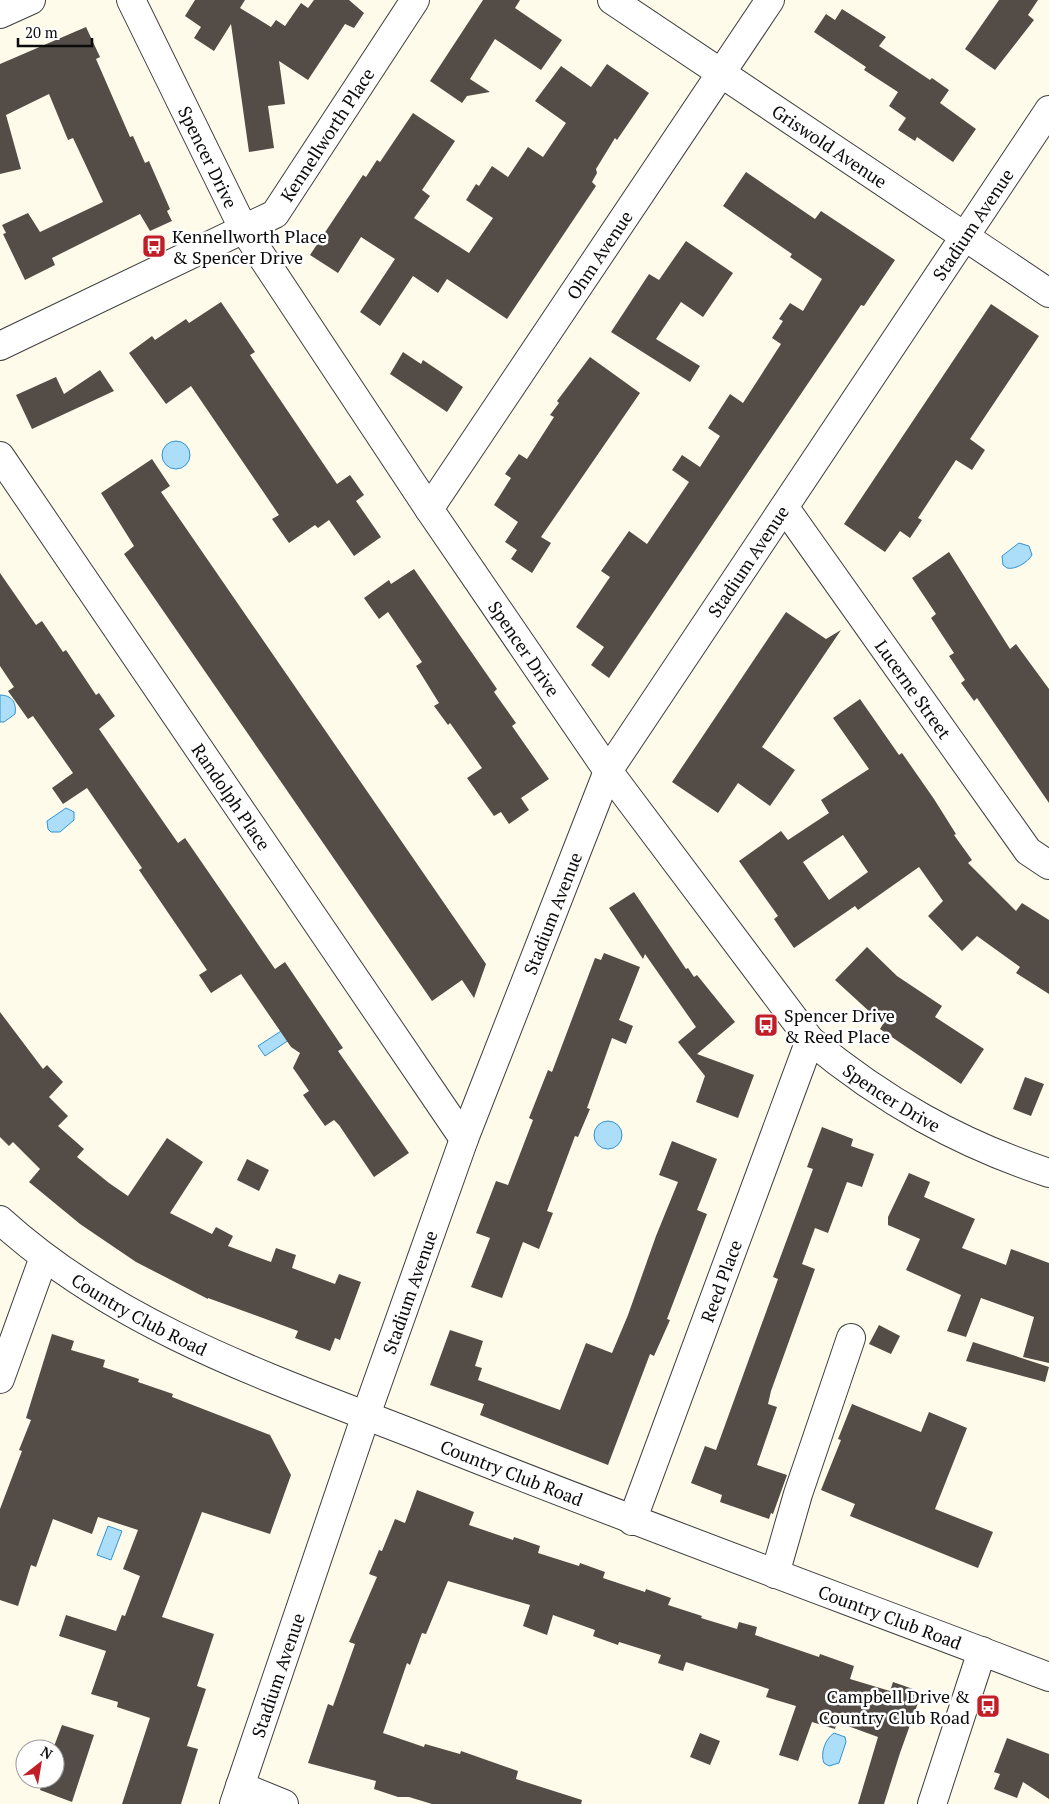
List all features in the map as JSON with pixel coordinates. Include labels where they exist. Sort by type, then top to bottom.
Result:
[{"type":"street","points":[[0,14],[31,0]]},
{"type":"street","name":"Spencer Drive","points":[[131,0],[243,228],[429,509],[608,771],[810,1040],[850,1072],[907,1110],[950,1134],[1009,1160],[1049,1173]]},
{"type":"street","name":"Kennellworth Place","points":[[0,346],[275,214],[415,0]]},
{"type":"street","name":"Griswold Avenue","points":[[612,0],[1049,293]]},
{"type":"street","name":"Ohm Avenue","points":[[429,509],[770,0]]},
{"type":"street","name":"Stadium Avenue","points":[[237,1795],[366,1415],[464,1138],[608,771],[1049,110]]},
{"type":"street","name":"Randolph Place","points":[[0,456],[464,1138]]},
{"type":"street","name":"Lucerne Street","points":[[785,508],[1028,851],[1049,865]]},
{"type":"street","name":"Reed Place","points":[[632,1521],[810,1040]]},
{"type":"street","name":"Country Club Road","points":[[0,1220],[44,1257],[101,1295],[188,1342],[632,1521],[1049,1676]]},
{"type":"street","points":[[0,1379],[44,1257]]},
{"type":"street","points":[[775,1574],[798,1494],[850,1338]]},
{"type":"street","points":[[932,1804],[982,1651]]},
{"type":"street","points":[[237,1795],[284,1804]]},
{"type":"water","points":[[176,441],[186,445],[190,455],[186,465],[176,469],[166,465],[162,455],[166,445]]},
{"type":"water","points":[[1019,543],[1029,546],[1032,555],[1021,565],[1007,568],[1003,565],[1002,556]]},
{"type":"water","points":[[0,695],[11,698],[15,706],[15,714],[4,722],[0,722]]},
{"type":"water","points":[[66,808],[74,812],[74,820],[60,832],[51,832],[48,829],[47,821]]},
{"type":"water","points":[[295,1022],[301,1032],[265,1056],[258,1046]]},
{"type":"water","points":[[608,1121],[618,1125],[622,1135],[618,1145],[608,1149],[598,1145],[594,1135],[598,1125]]},
{"type":"water","points":[[108,1526],[122,1531],[111,1560],[97,1555]]},
{"type":"water","points":[[834,1733],[845,1737],[846,1742],[839,1763],[829,1766],[824,1763],[823,1751],[828,1739]]},
{"type":"building","points":[[195,0],[245,0],[240,8],[271,27],[276,20],[285,26],[301,3],[308,8],[314,0],[349,0],[364,13],[354,28],[345,24],[308,80],[279,61],[285,104],[268,106],[274,148],[249,152],[231,24],[214,51],[194,38],[201,27],[185,16]]},
{"type":"building","points":[[483,0],[520,0],[515,8],[562,40],[541,70],[495,39],[470,79],[490,92],[467,96],[462,103],[430,81]]},
{"type":"building","points":[[999,0],[1038,0],[1028,15],[1034,20],[995,70],[965,49]]},
{"type":"building","points":[[842,9],[886,37],[879,46],[930,80],[932,78],[949,90],[940,103],[976,129],[953,162],[917,137],[915,141],[898,130],[906,118],[889,106],[898,92],[864,70],[866,67],[814,32],[826,14],[835,20]]},
{"type":"building","points":[[86,27],[100,57],[96,59],[130,137],[133,136],[145,163],[149,161],[170,209],[167,211],[172,221],[150,231],[140,214],[52,258],[55,265],[25,280],[3,234],[6,233],[2,225],[28,213],[40,232],[103,202],[73,138],[68,140],[49,94],[6,115],[21,169],[0,174],[0,64]]},
{"type":"building","points":[[607,64],[649,93],[617,140],[615,138],[596,169],[597,173],[592,182],[596,186],[507,319],[447,279],[438,293],[413,276],[380,326],[360,312],[395,259],[361,237],[338,273],[310,255],[363,175],[366,177],[377,160],[380,162],[413,113],[455,141],[422,190],[430,196],[414,218],[469,253],[493,218],[466,200],[476,184],[479,186],[492,166],[508,177],[528,147],[543,157],[566,123],[535,101],[561,66],[591,87]]},
{"type":"building","points":[[746,172],[815,219],[821,211],[895,260],[864,306],[861,305],[609,678],[591,665],[604,647],[576,627],[610,577],[601,571],[629,531],[647,544],[689,482],[672,470],[682,455],[700,467],[720,436],[708,428],[730,394],[743,403],[781,344],[772,338],[783,321],[779,319],[790,303],[803,311],[822,279],[790,257],[792,254],[723,206]]},
{"type":"building","points":[[686,241],[733,273],[703,317],[681,302],[656,339],[700,366],[690,382],[611,332],[649,274],[659,280]]},
{"type":"building","points":[[221,302],[255,352],[250,355],[337,484],[350,475],[364,495],[356,501],[381,537],[354,556],[329,520],[318,528],[315,525],[289,543],[272,519],[279,515],[191,386],[166,404],[129,353],[152,336],[155,340],[186,319],[189,323]]},
{"type":"building","points":[[991,304],[1039,336],[970,439],[985,450],[972,470],[956,460],[918,518],[922,520],[910,538],[900,531],[885,552],[844,524]]},
{"type":"building","points":[[403,352],[421,364],[423,360],[463,387],[447,412],[390,374]]},
{"type":"building","points":[[590,357],[640,393],[541,537],[551,543],[532,573],[511,559],[517,550],[505,542],[518,522],[494,505],[511,478],[505,474],[519,454],[527,459],[554,417],[550,415],[559,403],[557,401]]},
{"type":"building","points":[[100,370],[114,391],[32,429],[16,395],[56,377],[64,394]]},
{"type":"building","points":[[152,459],[170,486],[161,492],[486,964],[474,998],[462,980],[432,1001],[124,554],[134,546],[101,493]]},
{"type":"building","points":[[949,552],[1010,649],[1016,644],[1049,689],[1049,803],[977,698],[974,701],[961,683],[965,680],[949,656],[954,653],[931,618],[936,614],[912,578]]},
{"type":"building","points":[[414,569],[497,689],[494,692],[516,723],[512,726],[549,779],[521,798],[529,810],[509,824],[501,812],[494,816],[467,778],[482,768],[450,723],[448,725],[434,706],[439,703],[416,666],[422,662],[388,612],[379,619],[364,598],[389,580],[391,584]]},
{"type":"building","points":[[0,573],[36,625],[42,621],[63,652],[66,650],[96,695],[99,693],[115,716],[99,729],[178,843],[185,838],[275,969],[285,962],[343,1048],[338,1051],[409,1153],[374,1177],[339,1125],[334,1120],[325,1126],[303,1095],[309,1091],[293,1068],[300,1053],[291,1047],[241,974],[211,993],[199,975],[207,970],[139,870],[142,868],[87,788],[63,804],[52,788],[73,773],[33,716],[28,719],[8,691],[14,687],[0,666]]},
{"type":"building","points":[[786,612],[826,639],[841,630],[762,747],[795,770],[770,806],[738,783],[718,813],[672,782]]},
{"type":"building","points":[[860,699],[899,755],[902,753],[934,799],[956,834],[954,835],[972,860],[968,863],[1016,911],[1022,903],[1049,920],[1049,994],[1016,973],[1020,967],[977,936],[962,951],[928,916],[943,901],[919,867],[858,910],[855,906],[794,948],[774,919],[778,916],[739,861],[781,831],[788,840],[829,813],[821,800],[869,769],[833,718]],"holes":[[[843,835],[868,872],[829,900],[803,862]]]},
{"type":"building","points":[[634,892],[686,969],[688,968],[694,977],[697,975],[735,1022],[697,1054],[754,1075],[738,1118],[696,1102],[705,1076],[678,1042],[696,1027],[645,954],[643,959],[609,908]]},
{"type":"building","points":[[867,947],[897,976],[942,1006],[935,1017],[984,1049],[961,1084],[880,1029],[883,1024],[835,980]]},
{"type":"building","points":[[604,953],[640,967],[619,1020],[633,1026],[626,1044],[612,1038],[587,1108],[590,1109],[578,1137],[575,1136],[547,1211],[553,1213],[539,1249],[523,1242],[502,1298],[471,1287],[490,1238],[476,1233],[496,1181],[508,1185],[533,1120],[529,1118],[548,1070],[552,1072],[595,958],[601,960]]},
{"type":"building","points":[[0,1012],[43,1069],[47,1065],[63,1082],[49,1097],[68,1116],[58,1126],[84,1149],[77,1157],[109,1183],[128,1196],[167,1138],[203,1162],[170,1213],[212,1234],[216,1227],[233,1236],[228,1246],[271,1262],[276,1248],[296,1255],[292,1268],[335,1284],[339,1274],[361,1282],[340,1340],[335,1338],[330,1351],[295,1338],[298,1331],[208,1299],[136,1262],[80,1224],[29,1182],[40,1169],[13,1142],[9,1146],[0,1137]]},
{"type":"building","points":[[1025,1077],[1044,1084],[1031,1116],[1013,1109]]},
{"type":"building","points":[[822,1127],[853,1139],[851,1146],[874,1154],[862,1187],[847,1182],[828,1233],[815,1228],[802,1264],[815,1269],[771,1391],[768,1404],[777,1407],[757,1465],[787,1475],[773,1514],[771,1513],[769,1519],[720,1502],[722,1495],[691,1483],[705,1446],[716,1450],[778,1279],[773,1277],[813,1169],[807,1167]]},
{"type":"building","points":[[672,1141],[717,1159],[697,1210],[707,1214],[667,1319],[670,1320],[654,1356],[650,1354],[608,1465],[480,1415],[484,1404],[430,1385],[450,1330],[483,1341],[475,1366],[482,1368],[478,1380],[560,1410],[586,1343],[612,1353],[628,1315],[656,1236],[678,1182],[659,1175]]},
{"type":"building","points":[[247,1159],[269,1170],[259,1191],[237,1180]]},
{"type":"building","points":[[909,1173],[930,1182],[924,1197],[975,1219],[962,1248],[1006,1265],[1011,1249],[1049,1263],[1049,1363],[1023,1357],[1034,1317],[981,1298],[966,1337],[947,1331],[961,1295],[906,1270],[920,1239],[888,1225],[888,1217]]},
{"type":"building","points":[[879,1325],[900,1336],[891,1354],[869,1344]]},
{"type":"building","points":[[52,1334],[74,1341],[71,1350],[105,1360],[103,1367],[139,1379],[138,1382],[173,1394],[172,1397],[270,1435],[291,1475],[270,1534],[202,1512],[162,1617],[214,1634],[197,1686],[206,1689],[187,1746],[198,1749],[181,1804],[122,1804],[150,1718],[117,1707],[118,1702],[91,1694],[106,1651],[59,1636],[66,1615],[116,1631],[122,1615],[125,1616],[140,1576],[123,1569],[138,1530],[98,1517],[92,1534],[53,1519],[36,1567],[31,1565],[18,1606],[0,1600],[0,1509],[22,1451],[19,1450],[31,1420],[26,1418]]},
{"type":"building","points":[[973,1342],[1049,1367],[1045,1382],[966,1361]]},
{"type":"building","points":[[852,1404],[921,1432],[929,1412],[967,1428],[935,1509],[993,1532],[978,1568],[850,1516],[855,1504],[821,1490],[841,1440],[838,1439]]},
{"type":"building","points":[[417,1490],[474,1512],[469,1525],[513,1540],[514,1537],[540,1546],[538,1553],[579,1566],[580,1563],[605,1572],[603,1578],[645,1592],[646,1589],[671,1598],[668,1605],[702,1616],[701,1618],[737,1629],[739,1622],[757,1627],[755,1635],[819,1657],[820,1654],[854,1666],[850,1679],[890,1691],[893,1682],[916,1690],[913,1698],[919,1700],[884,1804],[858,1804],[878,1737],[837,1722],[835,1729],[812,1722],[798,1761],[779,1755],[796,1706],[766,1697],[769,1689],[686,1662],[683,1671],[658,1663],[661,1655],[619,1642],[618,1645],[593,1636],[595,1630],[553,1615],[547,1635],[523,1626],[530,1605],[448,1581],[426,1634],[422,1633],[410,1665],[407,1663],[383,1733],[424,1747],[425,1744],[460,1754],[461,1751],[518,1771],[516,1779],[582,1800],[581,1804],[432,1804],[409,1797],[398,1797],[374,1789],[376,1781],[308,1763],[328,1704],[333,1706],[355,1644],[349,1642],[377,1577],[369,1574],[379,1550],[382,1551],[395,1519],[405,1523]]},
{"type":"building","points":[[62,1725],[94,1735],[72,1802],[40,1790],[65,1789],[65,1739],[57,1739]]},
{"type":"building","points":[[700,1733],[720,1741],[710,1765],[690,1757]]},
{"type":"building","points":[[1007,1738],[1049,1754],[1049,1799],[1023,1782],[1017,1798],[994,1789],[1000,1774],[994,1772]]},
{"type":"place","name":"Kennellworth Place & Spencer Drive","points":[[154,246]]},
{"type":"place","name":"Spencer Drive & Reed Place","points":[[766,1025]]},
{"type":"place","name":"Campbell Drive & Country Club Road","points":[[988,1706]]}]
